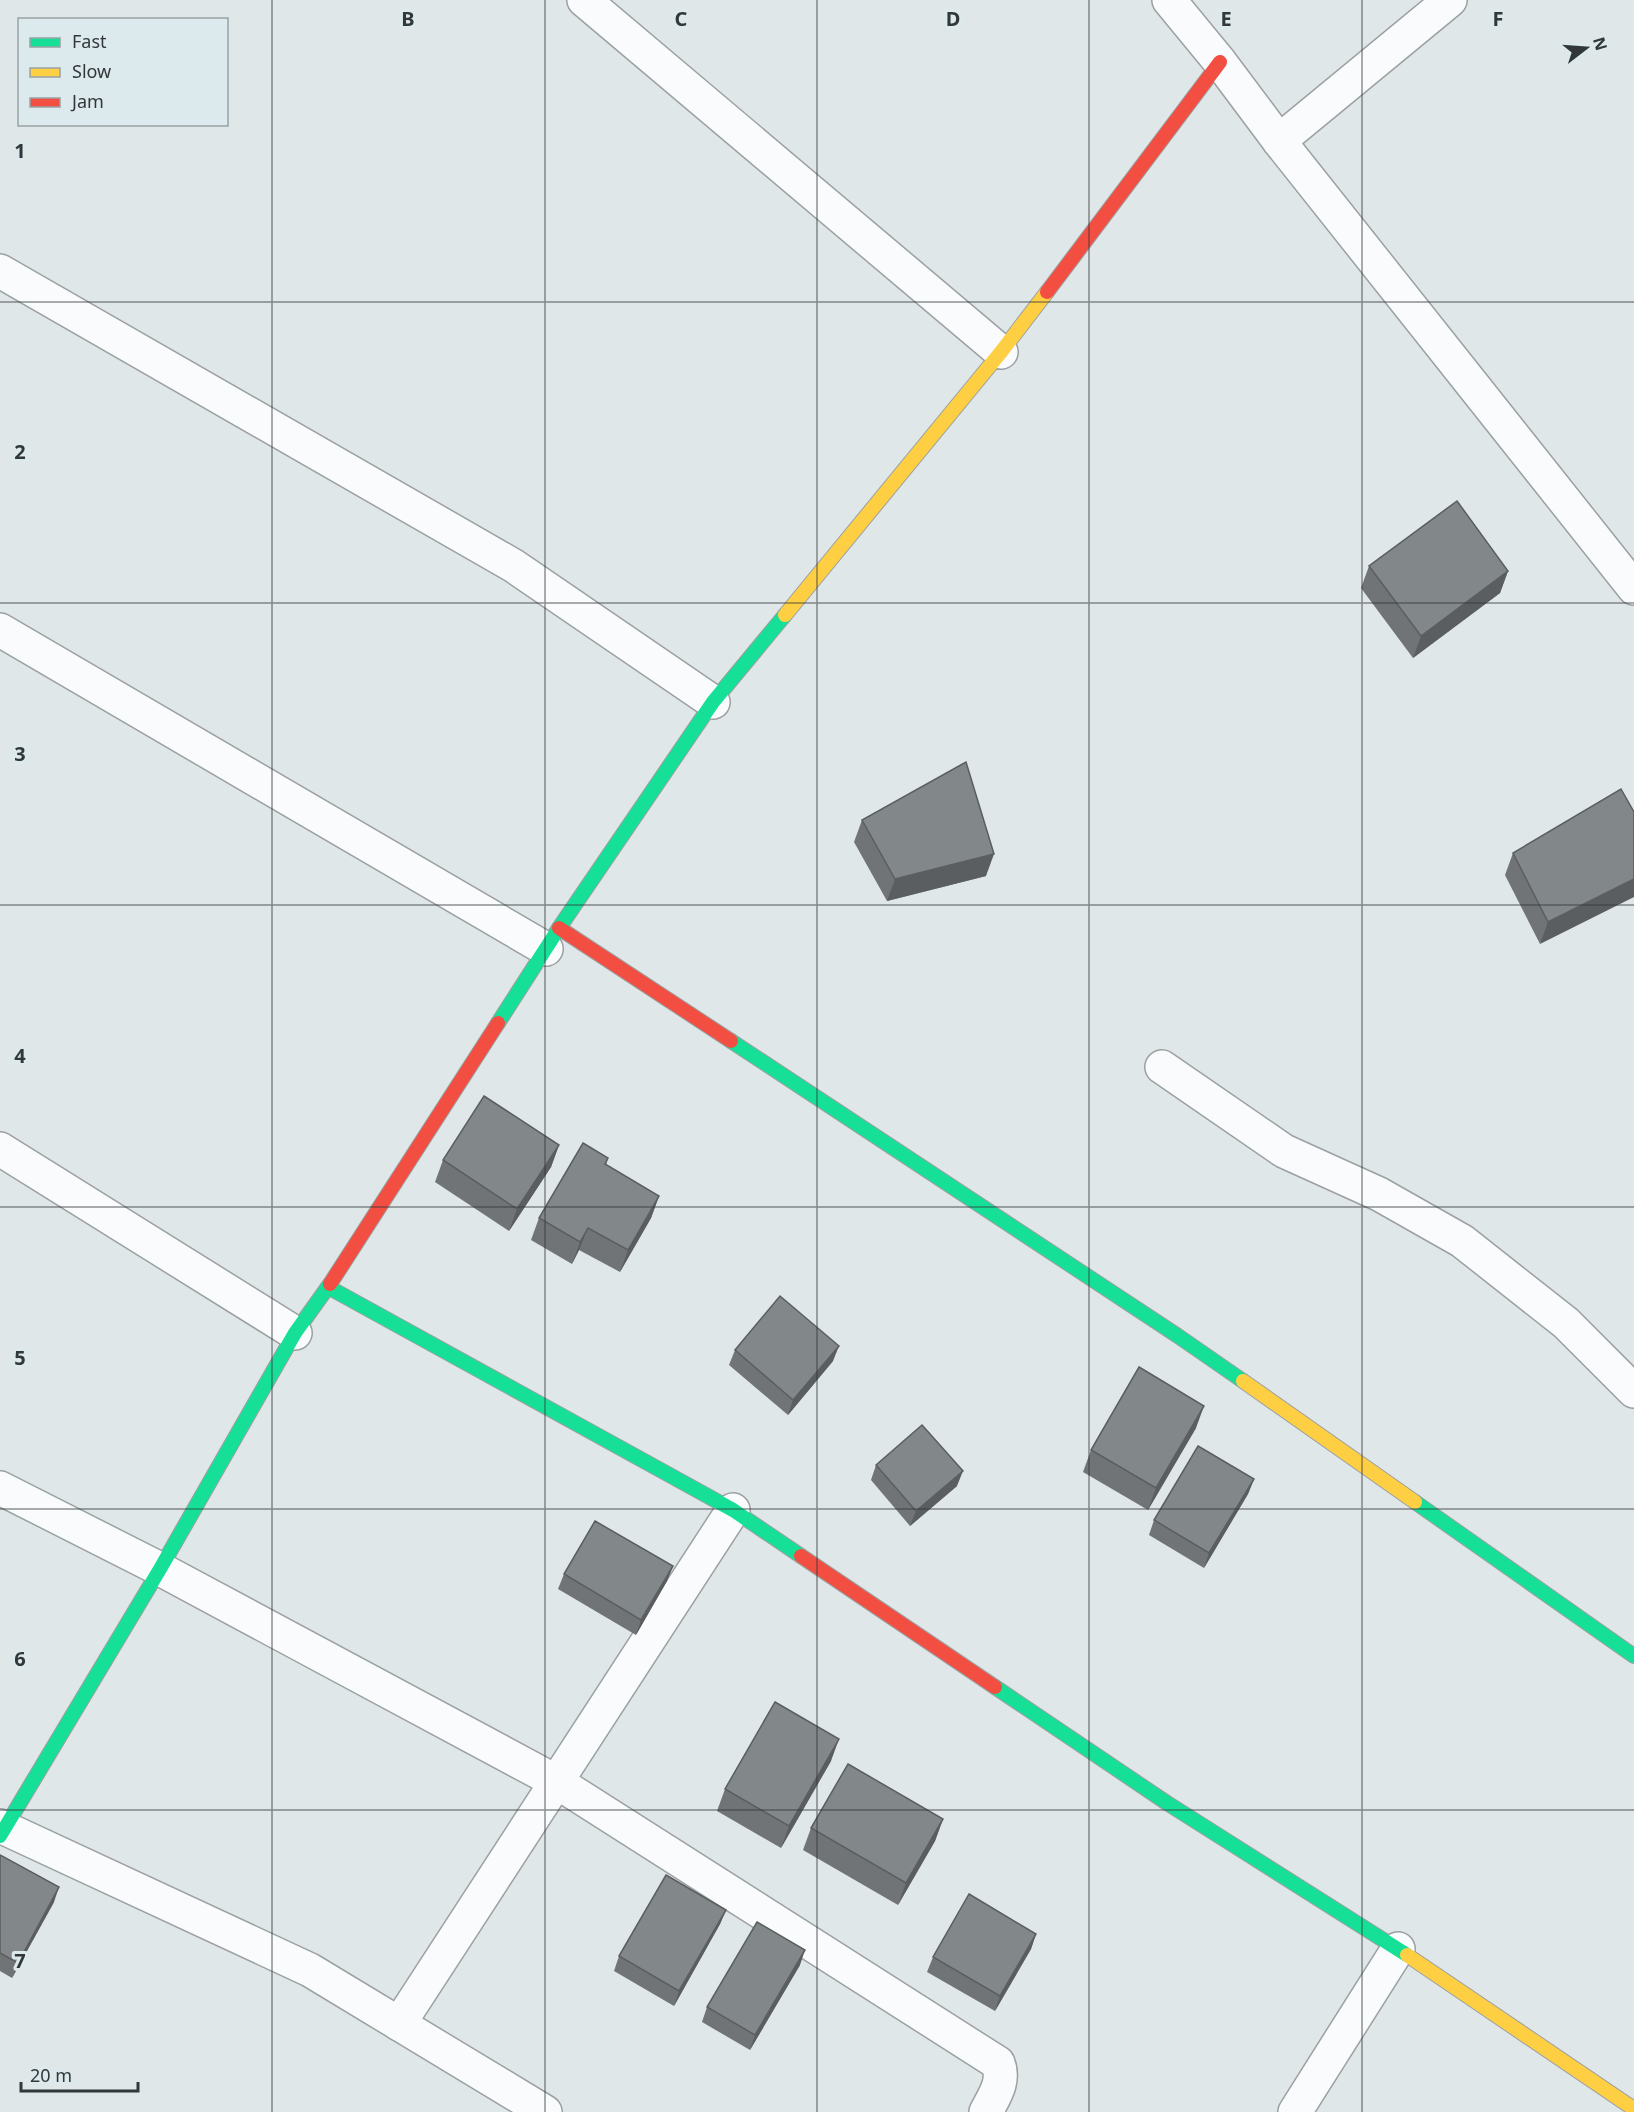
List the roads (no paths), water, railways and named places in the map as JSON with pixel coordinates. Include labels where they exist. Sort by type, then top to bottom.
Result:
[{"type":"street","points":[[584,0],[1001,352]]},
{"type":"street","points":[[1169,0],[1634,588]]},
{"type":"street","points":[[1279,141],[1450,0]]},
{"type":"street","points":[[545,2112],[310,1970],[2,1830],[160,1569],[295,1333],[328,1287],[553,938],[713,702],[1001,352],[1220,62]]},
{"type":"street","points":[[0,271],[514,566],[713,702]]},
{"type":"street","points":[[0,630],[553,938],[1178,1336],[1634,1656]]},
{"type":"street","points":[[1162,1067],[1284,1151],[1379,1194],[1462,1241],[1566,1323],[1634,1391]]},
{"type":"street","points":[[0,1149],[295,1333]]},
{"type":"street","points":[[328,1287],[733,1510],[1167,1803],[1398,1949],[1634,2109]]},
{"type":"street","points":[[0,1488],[160,1569],[557,1782],[998,2063],[1001,2083],[986,2112]]},
{"type":"street","points":[[399,2024],[733,1510]]},
{"type":"street","points":[[1295,2112],[1398,1949]]}]
